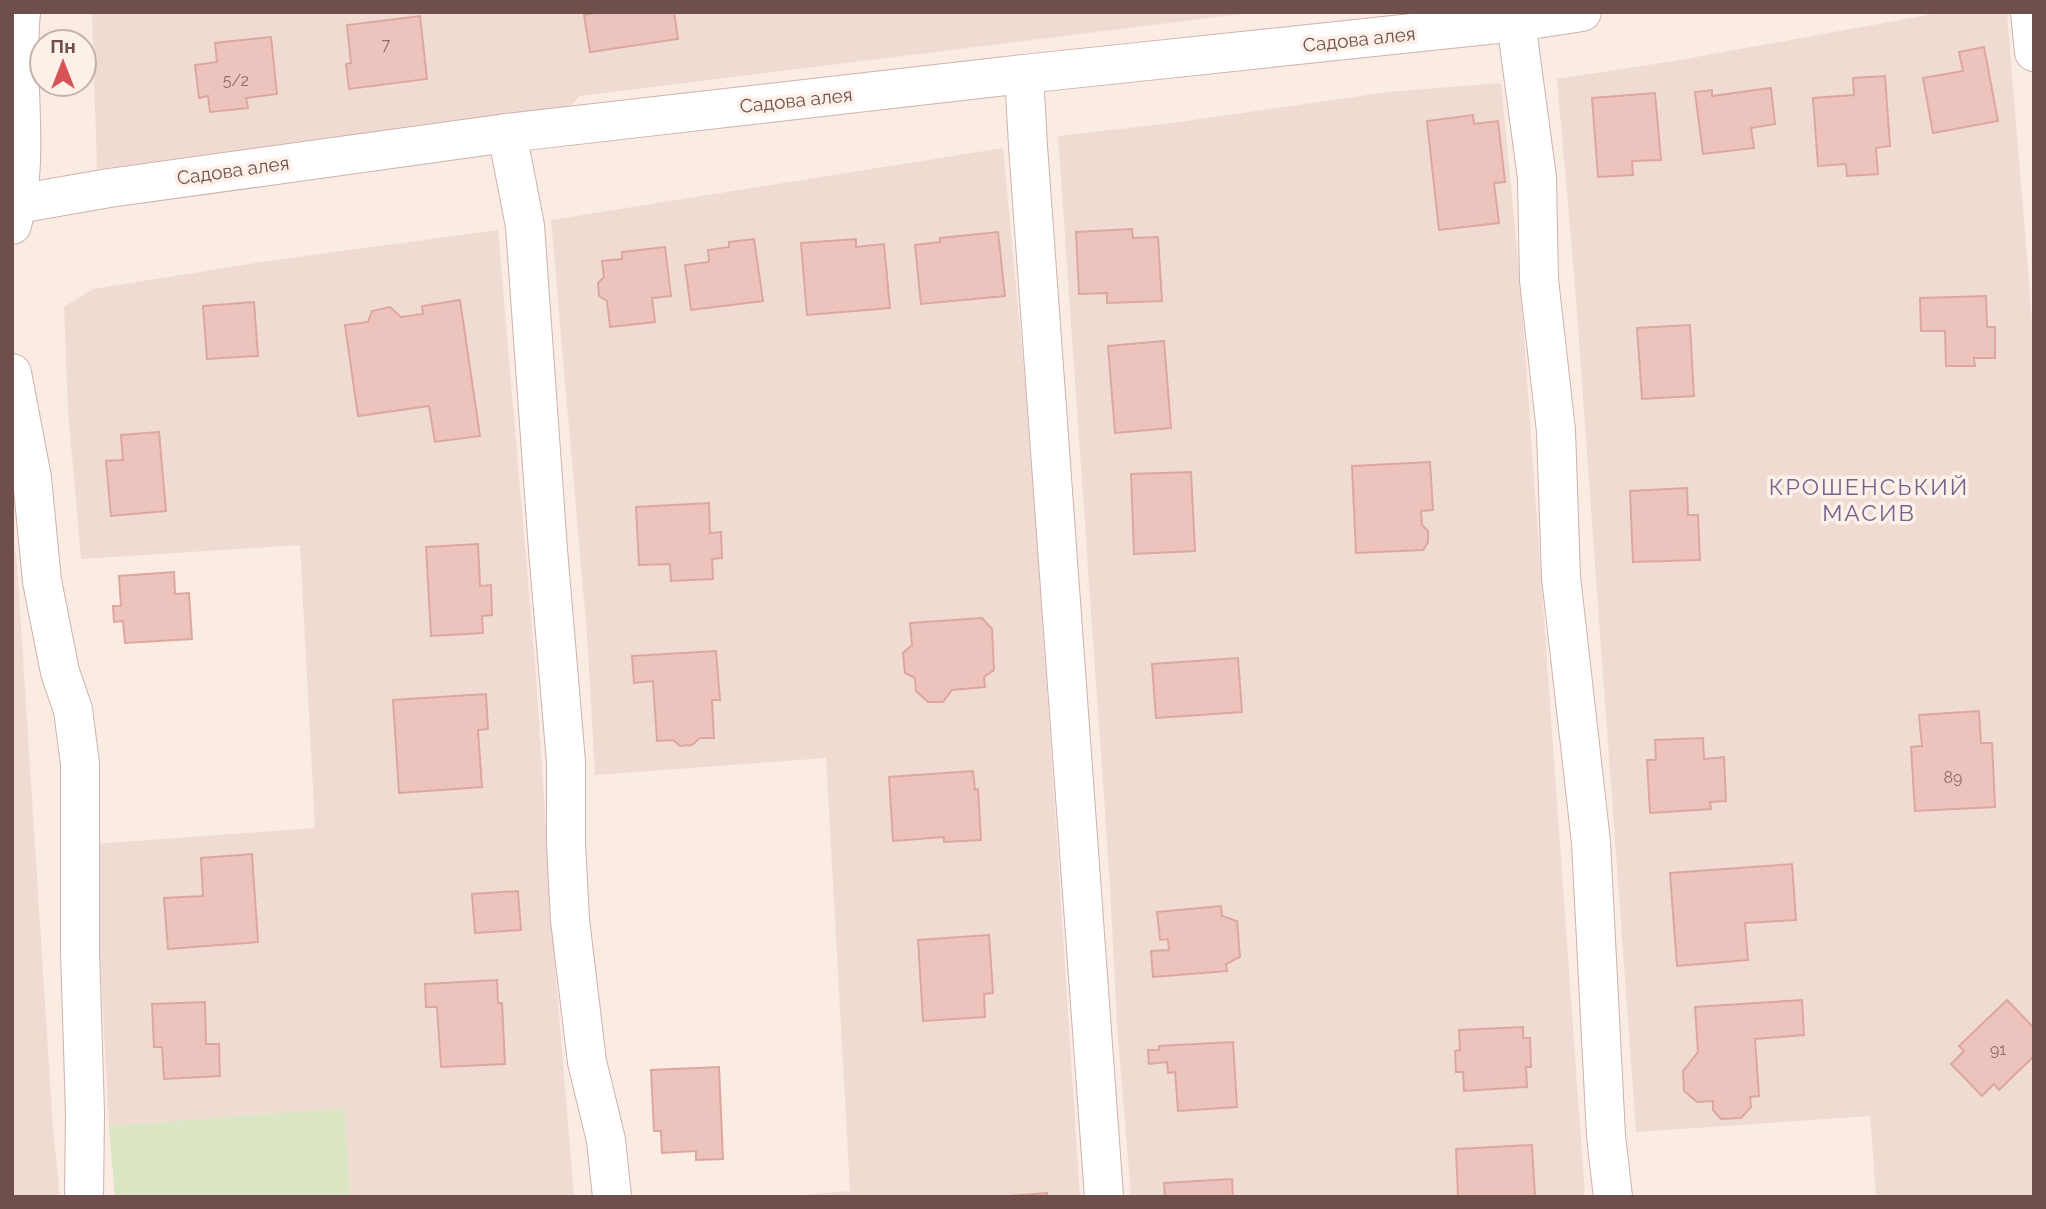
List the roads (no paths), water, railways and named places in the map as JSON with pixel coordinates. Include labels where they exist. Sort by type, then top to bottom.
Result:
[{"type":"street","points":[[14,211],[21,148],[21,12]]},
{"type":"street","name":"Садова алея","points":[[14,211],[109,188],[507,133],[1024,74],[1516,22],[1581,12]]},
{"type":"street","points":[[2030,12],[2034,52]]},
{"type":"street","points":[[1516,22],[1537,178],[1539,281],[1556,432],[1562,577],[1591,842],[1606,1136],[1613,1197]]},
{"type":"street","points":[[1024,74],[1104,1197]]},
{"type":"street","points":[[507,133],[524,226],[566,762],[570,920],[587,1062],[606,1140],[612,1197]]},
{"type":"street","points":[[12,373],[32,478],[42,581],[60,672],[72,710],[80,764],[84,1197]]},
{"type":"district","name":"КРОШЕНСЬКИЙ МАСИВ","points":[[1869,500]]}]
